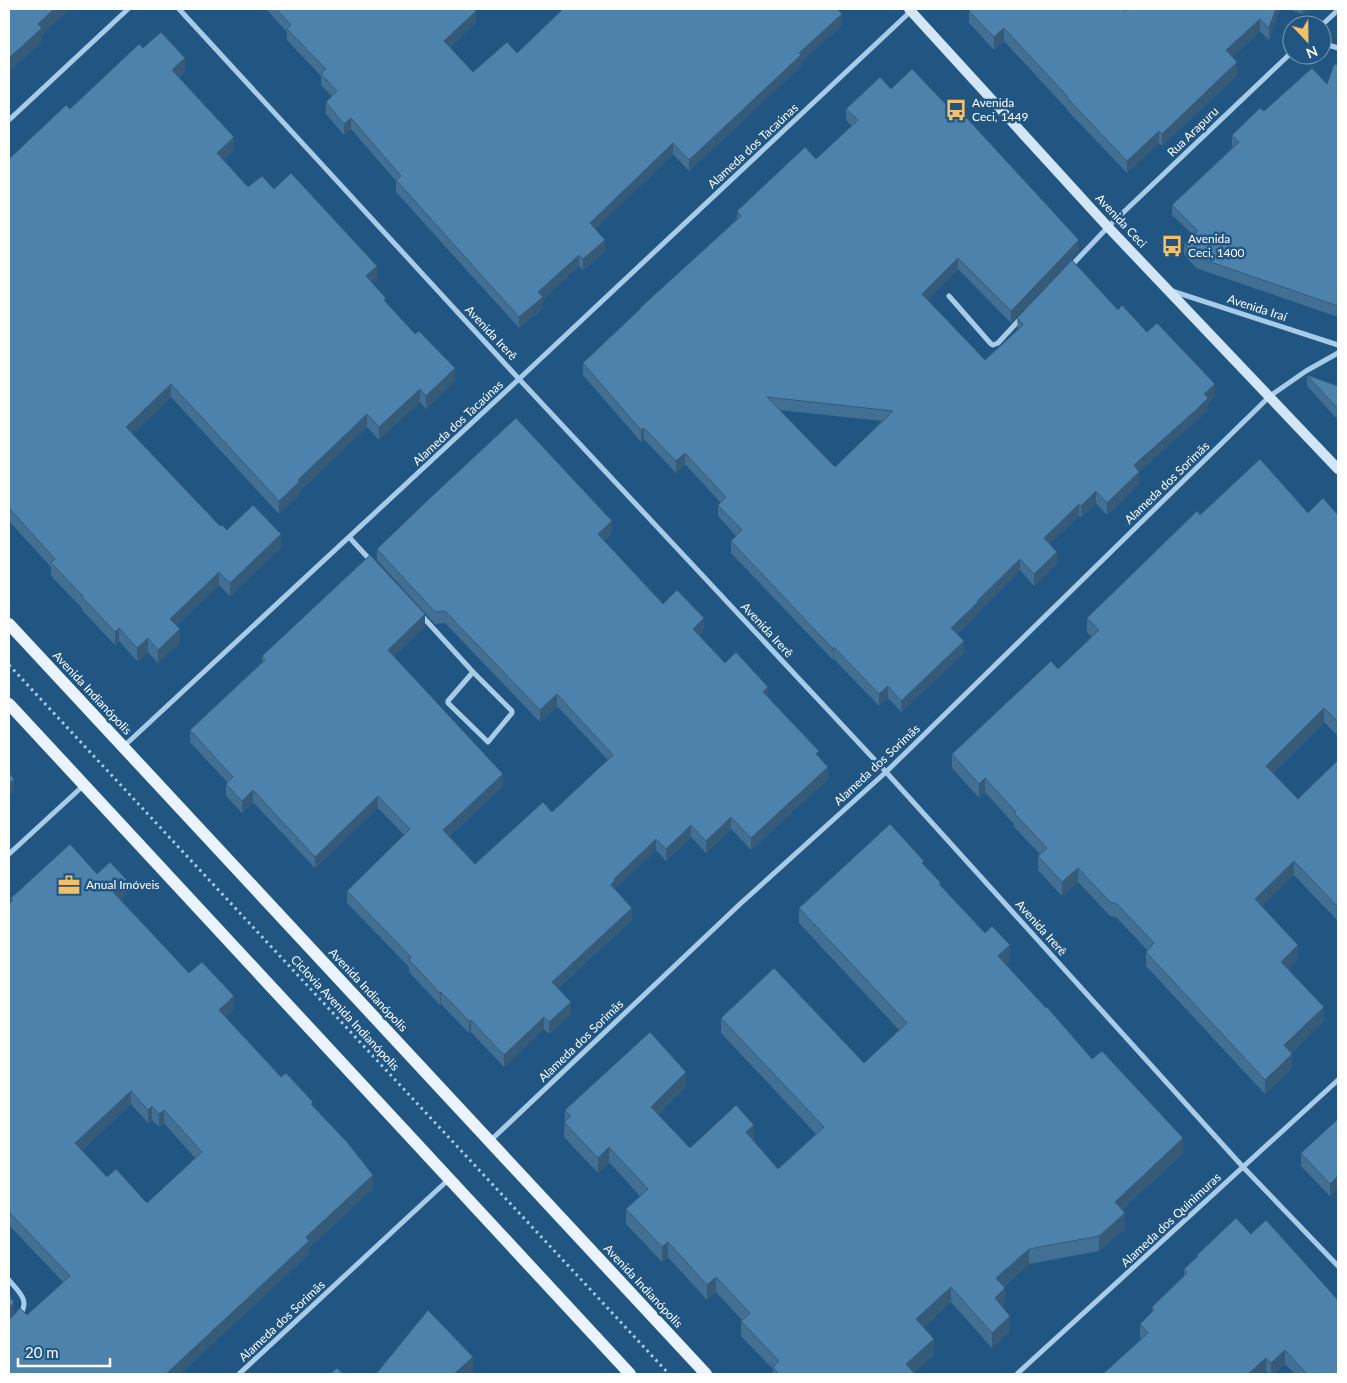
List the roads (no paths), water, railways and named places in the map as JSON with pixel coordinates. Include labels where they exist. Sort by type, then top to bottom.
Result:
[{"type":"main road","name":"Avenida Indianópolis","points":[[9,624],[706,1374]]},
{"type":"main road","points":[[9,704],[630,1374]]},
{"type":"street","points":[[9,120],[128,9]]},
{"type":"street","name":"Avenida Irerê","points":[[179,9],[519,379],[886,772],[1243,1167],[1338,1266]]},
{"type":"street","name":"Alameda dos Tacaúnas","points":[[123,747],[519,379],[911,10]]},
{"type":"street","name":"Avenida Ceci","points":[[911,10],[1108,227],[1338,469]]},
{"type":"street","name":"Rua Arapuru","points":[[1068,269],[1108,227],[1282,62]]},
{"type":"street","name":"Avenida Iraí","points":[[1170,291],[1338,345]]},
{"type":"street","points":[[949,296],[993,345],[998,343],[1027,312]]},
{"type":"street","points":[[1270,396],[1338,352]]},
{"type":"street","name":"Alameda dos Sorimãs","points":[[490,1141],[740,904],[886,772],[1270,396]]},
{"type":"street","points":[[350,537],[376,566]]},
{"type":"street","points":[[415,609],[512,711],[512,714],[488,742],[448,703],[473,672]]},
{"type":"street","points":[[9,854],[84,785]]},
{"type":"street","name":"Alameda dos Quinimuras","points":[[1018,1374],[1338,1080]]},
{"type":"street","name":"Alameda dos Sorimãs","points":[[239,1374],[449,1180]]},
{"type":"street","points":[[9,1280],[22,1296],[25,1306],[14,1322]]},
{"type":"place","name":"Avenida Ceci, 1449","points":[[956,110]]},
{"type":"place","name":"Avenida Ceci, 1400","points":[[1172,246]]},
{"type":"place","name":"Anual Imóveis","points":[[69,885]]}]
